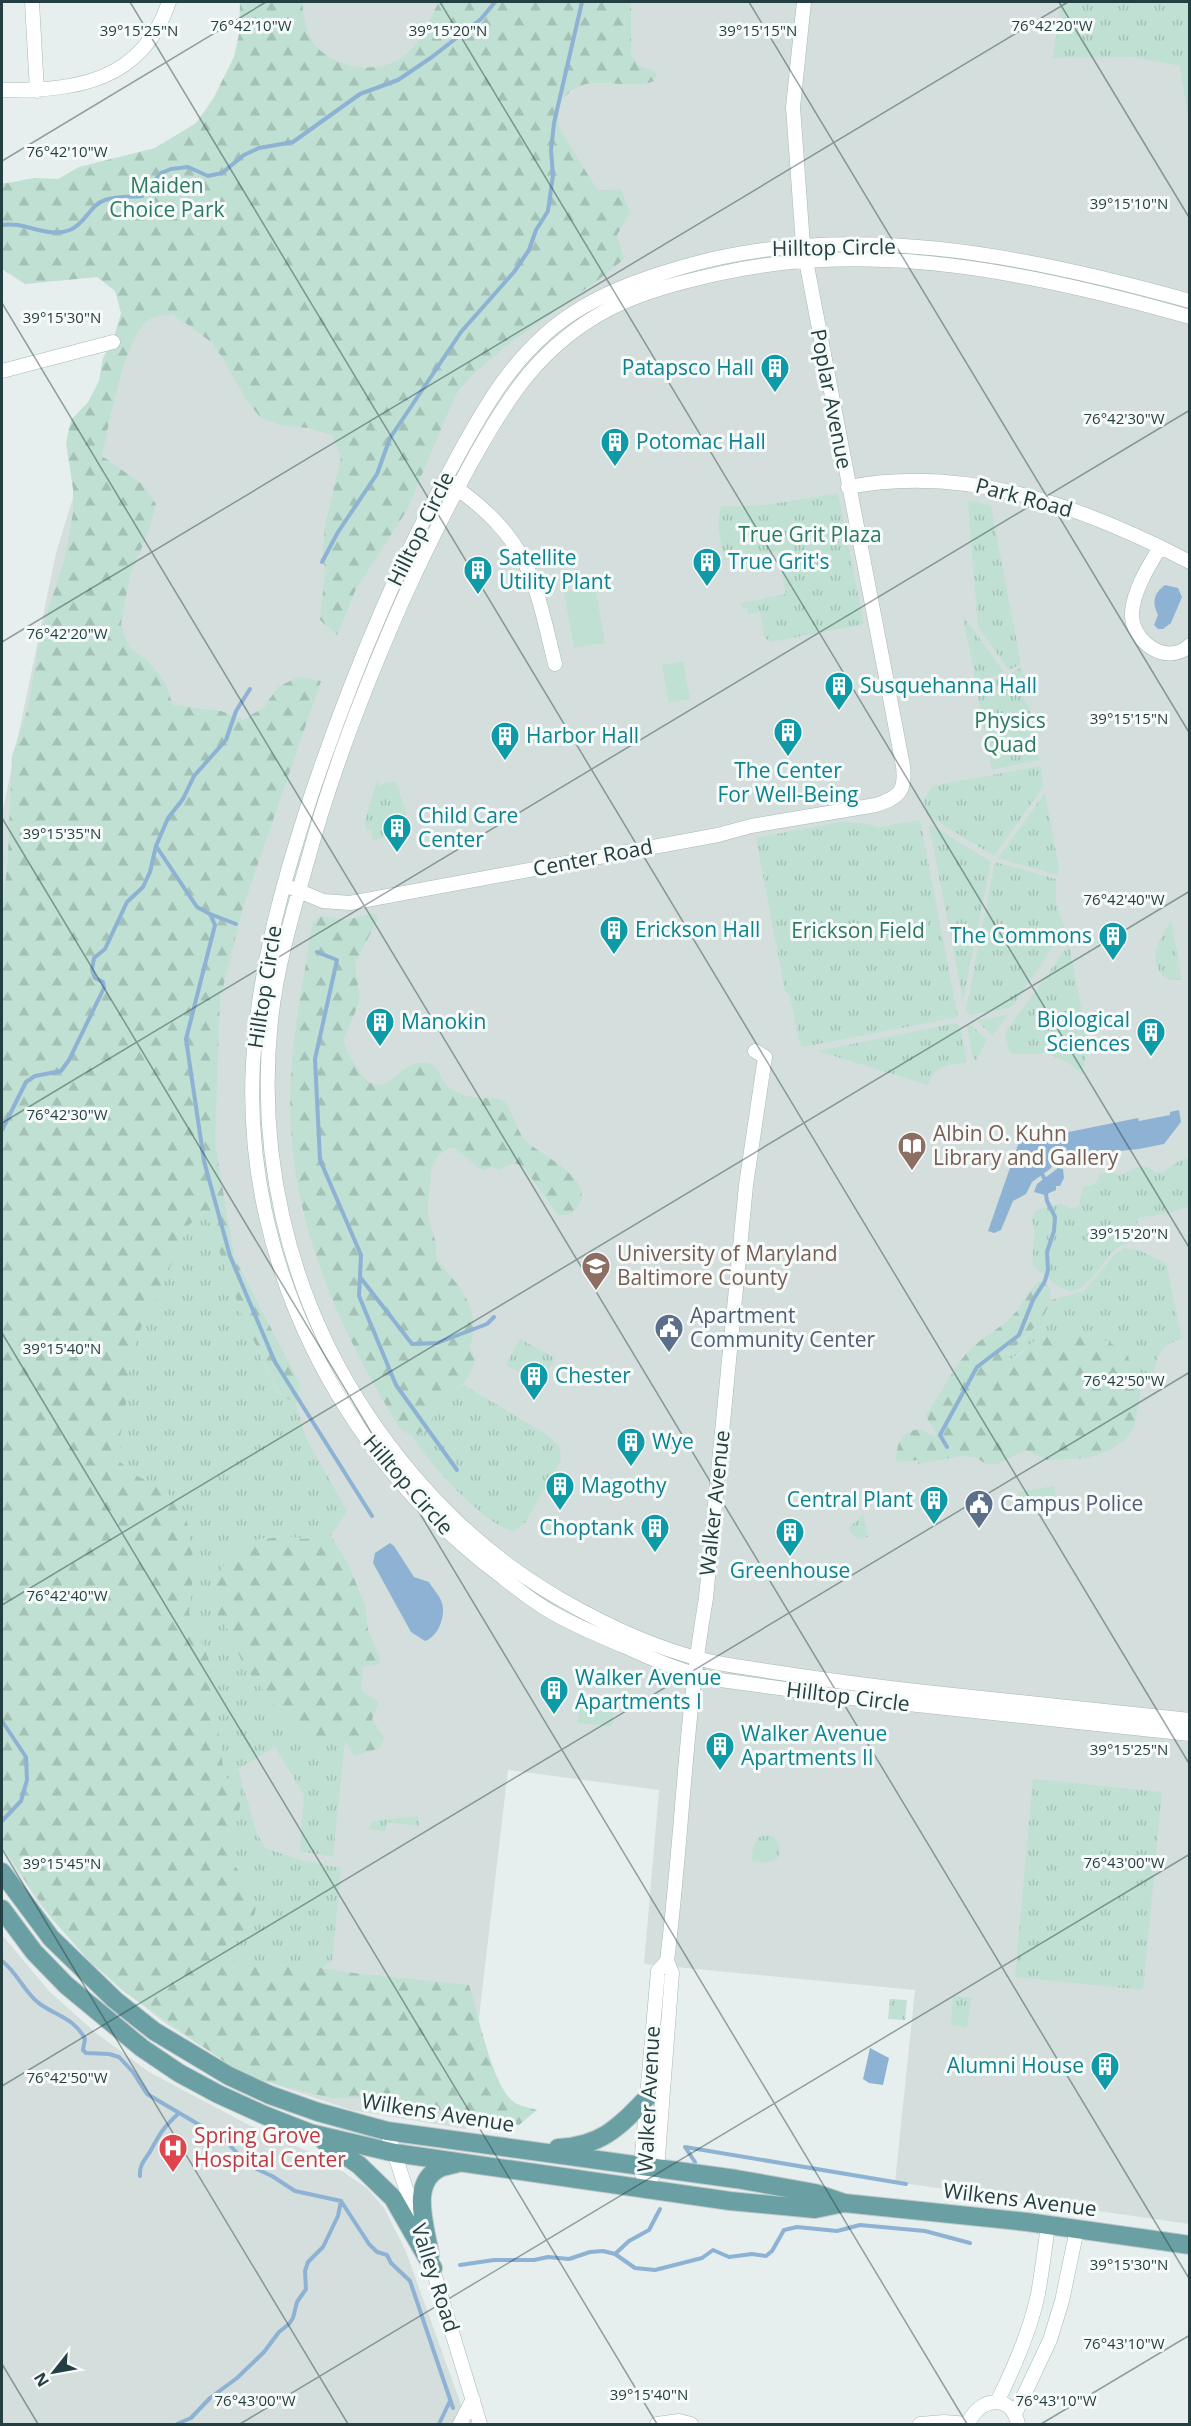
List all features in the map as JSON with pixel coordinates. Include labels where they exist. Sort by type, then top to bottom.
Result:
[{"type":"main road","name":"Wilkens Avenue","points":[[2,1872],[51,1938],[115,2000],[154,2031],[201,2061],[270,2095],[318,2112],[387,2131],[736,2179],[814,2193],[844,2203],[1048,2225],[1190,2245]]},
{"type":"main road","name":"Wilkens Avenue","points":[[2,1909],[34,1952],[66,1985],[142,2048],[179,2073],[218,2094],[310,2133],[395,2153],[730,2201],[815,2209],[844,2203]]},
{"type":"main road","points":[[522,2149],[574,2147],[589,2143],[619,2127],[646,2098]]},
{"type":"main road","points":[[310,2133],[359,2165],[380,2183],[405,2216],[432,2268]]},
{"type":"main road","points":[[432,2268],[421,2193],[425,2182],[432,2174],[440,2168],[461,2162]]},
{"type":"street","points":[[32,2],[37,91]]},
{"type":"street","points":[[2,90],[37,91],[89,83],[126,62],[147,43],[163,19],[169,2]]},
{"type":"street","name":"Poplar Avenue","points":[[804,2],[793,107],[803,245],[903,766],[904,785],[901,791]]},
{"type":"street","name":"Hilltop Circle","points":[[1190,301],[1082,273],[1010,259],[872,244],[803,245],[749,251],[694,264],[641,280],[604,295],[571,314],[536,343],[507,374],[482,412],[402,564],[348,693],[298,835],[267,952],[257,1011],[252,1069],[254,1129],[260,1182],[272,1239],[288,1290],[308,1341],[333,1388],[377,1455],[415,1500],[449,1534],[551,1612],[594,1634],[695,1675],[852,1698],[1190,1734]]},
{"type":"street","name":"Hilltop Circle","points":[[1190,317],[1079,288],[957,267],[872,259],[805,260],[752,266],[648,292],[613,307],[580,326],[540,360],[514,390],[496,418],[457,489],[417,570],[358,707],[329,789],[282,955],[272,1013],[267,1066],[269,1129],[274,1176],[286,1234],[321,1333],[345,1380],[369,1418],[425,1490],[459,1524],[495,1554],[576,1607],[644,1639],[696,1659],[854,1684],[1190,1720]]},
{"type":"street","points":[[2,371],[112,342]]},
{"type":"street","points":[[445,480],[478,503],[495,519],[521,553],[537,589],[555,664]]},
{"type":"street","name":"Park Road","points":[[848,488],[877,483],[966,482],[1064,507],[1108,523],[1190,562]]},
{"type":"street","points":[[1160,547],[1133,603],[1131,615],[1134,628],[1149,647],[1167,654],[1184,648]]},
{"type":"street","name":"Center Road","points":[[284,885],[323,901],[350,903],[718,835],[751,826],[876,805],[895,797],[901,791]]},
{"type":"street","name":"Walker Avenue","points":[[645,2188],[672,1973],[667,1961],[696,1659],[706,1598],[747,1174],[765,1057],[755,1051]]},
{"type":"street","name":"Walker Avenue","points":[[649,2167],[646,2098],[658,1971],[667,1961]]},
{"type":"street","name":"Valley Road","points":[[387,2131],[480,2424]]},
{"type":"street","points":[[997,2402],[1015,2367],[1028,2331],[1038,2295],[1048,2225]]},
{"type":"street","points":[[1016,2419],[1050,2340],[1062,2301],[1077,2229]]},
{"type":"street","points":[[460,2424],[473,2399]]},
{"type":"street","points":[[920,2424],[944,2422],[968,2424],[975,2410],[983,2404],[997,2402],[1008,2407],[1016,2419]]},
{"type":"street","points":[[657,2424],[679,2421],[691,2424]]},
{"type":"shaded area","name":"University of Maryland Baltimore County","points":[[253,2],[1189,2],[1189,2224],[895,2182],[915,1990],[644,1964],[659,1790],[508,1770],[466,2129],[351,2110],[276,2085],[234,2066],[199,2045],[162,2021],[90,1962],[38,1902],[2,1848],[2,814],[56,553],[149,251],[212,267]]},
{"type":"shaded area","name":"Spring Grove Hospital Center","points":[[2,1935],[50,1992],[96,2033],[149,2072],[247,2124],[323,2158],[368,2189],[384,2208],[405,2249],[468,2424],[2,2424]]},
{"type":"green space","name":"Maiden Choice Park","points":[[240,2],[302,2],[307,30],[315,45],[334,60],[358,67],[370,67],[382,66],[404,56],[420,38],[439,2],[631,2],[631,55],[639,66],[657,74],[654,81],[645,84],[585,84],[575,88],[558,104],[559,128],[598,191],[621,189],[630,213],[617,235],[624,259],[506,346],[470,377],[455,396],[407,510],[356,589],[337,635],[320,620],[325,574],[323,551],[325,526],[341,457],[332,435],[309,428],[283,426],[261,418],[247,401],[211,342],[173,314],[150,319],[141,328],[133,343],[119,382],[102,456],[142,484],[156,504],[150,528],[130,575],[121,624],[129,647],[149,662],[165,683],[173,705],[221,711],[243,720],[264,707],[278,687],[298,677],[321,681],[243,907],[220,1000],[215,1143],[234,1257],[300,1384],[296,1405],[279,1392],[244,1321],[205,1210],[188,1226],[158,1295],[145,1316],[130,1361],[125,1413],[120,1437],[120,1462],[139,1477],[162,1488],[180,1505],[186,1515],[194,1564],[189,1613],[209,1660],[213,1710],[224,1775],[239,1790],[241,1802],[238,1814],[229,1829],[228,1849],[235,1866],[250,1885],[256,1907],[253,1921],[241,1941],[233,1938],[228,1941],[224,1950],[230,1959],[243,1963],[322,1968],[469,1985],[499,2082],[515,2103],[537,2110],[519,2125],[378,2098],[330,2098],[260,2080],[238,2071],[123,1991],[86,1957],[52,1919],[2,1847],[2,915],[8,856],[12,756],[28,708],[41,632],[64,561],[73,513],[73,489],[66,443],[71,420],[88,402],[99,381],[103,358],[114,337],[121,313],[115,291],[97,277],[25,284],[2,269],[2,184],[34,178],[58,179],[79,167],[155,148],[196,123],[213,99],[234,57],[239,34]]},
{"type":"green space","points":[[1061,2],[1189,2],[1189,124],[1180,66],[1135,57],[1053,58]]},
{"type":"green space","name":"True Grit Plaza","points":[[838,493],[864,624],[771,642],[765,638],[760,612],[748,614],[747,608],[742,609],[741,603],[786,594],[778,551],[724,560],[718,525],[721,506],[766,505]]},
{"type":"green space","points":[[970,501],[991,507],[1021,664],[1009,670],[978,627],[968,503]]},
{"type":"green space","points":[[595,587],[605,643],[574,648],[564,592]]},
{"type":"green space","points":[[963,616],[1004,672],[976,683]]},
{"type":"green space","points":[[683,661],[690,699],[669,703],[662,665]]},
{"type":"green space","points":[[1022,667],[1027,694],[1011,673]]},
{"type":"green space","name":"Physics Quad","points":[[1006,675],[1029,706],[1039,760],[992,770],[976,686]]},
{"type":"green space","points":[[1041,766],[1043,787],[994,856],[927,815],[924,799],[933,786]]},
{"type":"green space","points":[[377,781],[379,786],[387,782],[394,782],[398,787],[411,832],[373,840],[371,830],[366,831],[365,820]]},
{"type":"green space","points":[[1045,793],[1059,868],[1057,875],[998,858]]},
{"type":"green space","name":"Erickson Field","points":[[920,820],[958,1017],[803,1047],[799,1041],[790,996],[785,991],[756,838],[841,822],[879,827]]},
{"type":"green space","points":[[929,825],[991,862],[963,1000]]},
{"type":"green space","points":[[995,862],[1056,879],[1056,904],[1065,929],[1012,1007],[971,1015],[966,1010]]},
{"type":"green space","points":[[373,913],[377,915],[377,921],[355,963],[360,1000],[344,1039],[347,1051],[366,1080],[375,1085],[383,1084],[406,1068],[426,1063],[435,1067],[446,1085],[463,1095],[503,1100],[525,1140],[566,1170],[581,1189],[581,1199],[575,1210],[567,1215],[558,1215],[523,1166],[514,1163],[499,1170],[492,1167],[483,1171],[454,1148],[439,1154],[431,1174],[428,1210],[430,1225],[435,1242],[436,1259],[467,1299],[471,1309],[473,1333],[470,1347],[475,1360],[465,1382],[436,1397],[432,1424],[424,1431],[412,1435],[400,1428],[376,1388],[334,1303],[317,1260],[304,1215],[295,1169],[291,1123],[291,1075],[295,1037],[313,921],[321,916],[346,920]]},
{"type":"green space","points":[[1171,921],[1182,980],[1171,980],[1162,975],[1156,961],[1157,947]]},
{"type":"green space","points":[[1069,944],[1087,1038],[1062,1043],[1041,1054],[1013,1054],[1009,1051],[1005,1033]]},
{"type":"green space","points":[[1007,1015],[993,1036],[978,1022],[979,1020]]},
{"type":"green space","points":[[956,1023],[960,1027],[967,1062],[939,1069],[928,1085],[818,1051]]},
{"type":"green space","points":[[967,1025],[971,1025],[987,1040],[976,1060],[973,1060]]},
{"type":"green space","points":[[1088,1043],[1082,1074],[1067,1062],[1050,1054],[1063,1047]]},
{"type":"green space","points":[[1189,1158],[1189,1206],[1170,1213],[1138,1218],[1137,1225],[1155,1230],[1116,1248],[1090,1280],[1077,1290],[1070,1291],[1058,1287],[1033,1265],[1035,1235],[1031,1219],[1036,1210],[1061,1204],[1072,1209],[1079,1206],[1083,1187],[1095,1183],[1099,1173],[1120,1175],[1138,1167],[1148,1167],[1162,1173],[1179,1161]]},
{"type":"green space","points":[[206,1210],[244,1321],[278,1392],[296,1405],[307,1440],[347,1511],[331,1536],[303,1539],[287,1536],[255,1540],[228,1557],[214,1584],[218,1615],[230,1631],[243,1664],[309,1739],[345,1741],[333,1857],[300,1851],[304,1795],[275,1747],[238,1769],[257,1834],[265,1848],[300,1860],[341,1868],[332,1961],[322,1968],[243,1963],[230,1959],[223,1950],[228,1941],[233,1938],[241,1941],[253,1921],[256,1907],[250,1885],[235,1866],[228,1849],[229,1829],[238,1814],[241,1801],[239,1789],[224,1776],[219,1735],[213,1710],[209,1660],[189,1613],[194,1564],[162,1488],[139,1477],[120,1462],[120,1437],[125,1413],[130,1361],[145,1316],[158,1295],[188,1226]]},
{"type":"green space","points":[[1124,1248],[1138,1250],[1166,1263],[1182,1338],[1169,1344],[1160,1352],[1154,1378],[1143,1379],[1134,1366],[1060,1333],[1040,1337],[1009,1361],[1007,1355],[1034,1330],[1051,1300],[1084,1291],[1114,1255]]},
{"type":"green space","points":[[1038,1282],[1044,1282],[1050,1289],[1048,1307],[1036,1325],[1007,1354],[1009,1361],[1046,1335],[1085,1335],[1106,1340],[1128,1358],[1143,1379],[1134,1428],[1124,1440],[1108,1451],[1087,1458],[1047,1460],[1026,1450],[997,1464],[986,1464],[975,1457],[960,1456],[918,1464],[918,1460],[896,1462],[898,1444],[903,1436],[920,1429],[935,1437],[937,1434],[925,1415],[955,1368],[971,1348],[1013,1315]]},
{"type":"green space","points":[[520,1339],[555,1358],[541,1384],[506,1365]]},
{"type":"green space","points":[[464,1385],[549,1436],[560,1448],[561,1460],[525,1523],[514,1531],[489,1519],[473,1506],[429,1460],[412,1435],[421,1433],[432,1424],[436,1397]]},
{"type":"green space","points":[[1054,1486],[1058,1509],[1023,1515],[1018,1492]]},
{"type":"green space","points":[[863,1514],[868,1537],[858,1539],[849,1528]]},
{"type":"green space","points":[[287,1536],[303,1539],[331,1536],[348,1564],[365,1605],[368,1630],[380,1658],[379,1664],[361,1667],[363,1677],[361,1688],[363,1692],[379,1702],[372,1719],[384,1738],[380,1748],[354,1756],[345,1741],[309,1739],[290,1726],[243,1664],[229,1631],[218,1616],[214,1584],[228,1557],[255,1540]]},
{"type":"green space","points":[[580,1703],[614,1706],[612,1726],[578,1723]]},
{"type":"green space","points":[[1033,1779],[1162,1792],[1143,1990],[1015,1977]]},
{"type":"green space","points":[[418,1816],[419,1826],[387,1822],[385,1831],[368,1829],[373,1821]]},
{"type":"green space","points":[[768,1835],[779,1844],[778,1857],[766,1862],[753,1861],[755,1843],[759,1837]]},
{"type":"green space","points":[[953,1996],[971,1998],[967,2027],[951,2025]]},
{"type":"green space","points":[[890,1999],[907,2000],[905,2020],[888,2019]]},
{"type":"water","points":[[1165,585],[1178,588],[1182,597],[1171,623],[1163,629],[1158,629],[1154,625],[1158,615],[1155,599]]},
{"type":"water","points":[[1179,1110],[1181,1122],[1164,1144],[1090,1154],[1085,1149],[1068,1155],[1063,1163],[1056,1161],[1050,1169],[1032,1182],[1026,1194],[1013,1201],[1001,1230],[994,1233],[988,1231],[1019,1142],[1138,1118],[1139,1121],[1170,1115],[1170,1112]]},
{"type":"water","points":[[1058,1168],[1063,1169],[1064,1178],[1060,1186],[1056,1186],[1056,1190],[1045,1195],[1034,1192],[1037,1184]]},
{"type":"water","points":[[390,1543],[414,1577],[429,1582],[442,1603],[443,1614],[440,1625],[434,1635],[425,1641],[411,1632],[373,1563],[375,1553]]},
{"type":"water","points":[[870,2048],[889,2058],[883,2085],[869,2083],[863,2079]]},
{"type":"waterway","points":[[2,225],[19,225],[53,232],[70,230],[100,202],[114,198],[142,196],[161,173],[171,169],[188,167],[208,176],[222,173],[244,155],[259,148],[293,142],[360,94],[398,80],[432,57],[481,19],[495,2]]},
{"type":"waterway","points":[[322,562],[338,532],[377,474],[390,438],[461,332],[514,272],[529,250],[536,230],[548,211],[553,175],[551,150],[554,123],[582,2]]},
{"type":"waterway","points":[[2,1130],[26,1082],[35,1076],[61,1071],[69,1060],[104,988],[103,982],[95,978],[92,970],[94,958],[105,949],[127,902],[143,887],[168,818],[183,799],[194,776],[226,740],[236,711],[250,689]]},
{"type":"waterway","points":[[156,846],[197,907],[210,914],[215,925],[186,1039],[204,1161],[230,1256],[275,1362],[372,1516]]},
{"type":"waterway","points":[[210,914],[236,924]]},
{"type":"waterway","points":[[317,952],[337,960],[315,1059],[320,1160],[361,1255],[359,1296],[396,1385],[457,1470]]},
{"type":"waterway","points":[[1042,1174],[1044,1178]]},
{"type":"waterway","points":[[947,1447],[940,1435],[977,1367],[1019,1335],[1033,1300],[1045,1281],[1048,1270],[1047,1252],[1054,1231],[1055,1217],[1046,1194]]},
{"type":"waterway","points":[[360,1277],[412,1344],[437,1343],[487,1324],[494,1317]]},
{"type":"waterway","points":[[2,1721],[26,1757],[27,1780],[21,1801],[2,1821]]},
{"type":"waterway","points":[[2,1961],[13,1971],[35,2000],[65,2018],[81,2032],[85,2039],[83,2050],[86,2053],[119,2057],[133,2072],[147,2094],[225,2140],[248,2165],[272,2176],[295,2191],[341,2201],[369,2244],[377,2252],[387,2255],[391,2263],[410,2281],[453,2408]]},
{"type":"waterway","points":[[140,2176],[142,2165],[157,2139],[178,2114]]},
{"type":"waterway","points":[[685,2147],[906,2184]]},
{"type":"waterway","points":[[685,2147],[695,2162]]},
{"type":"waterway","points":[[177,2424],[191,2418],[210,2398],[237,2378],[289,2324],[297,2302],[306,2289],[305,2271],[308,2262],[323,2247],[338,2216],[341,2201]]},
{"type":"waterway","points":[[615,2254],[629,2241],[649,2230],[660,2209]]},
{"type":"waterway","points":[[460,2265],[494,2260],[534,2260],[548,2257],[569,2259],[590,2252],[603,2251],[615,2254],[635,2268],[655,2270],[702,2258],[713,2250],[729,2257],[752,2254],[766,2256],[772,2251],[784,2230],[797,2227],[837,2231],[860,2225],[925,2231],[970,2243]]},
{"type":"waterway","points":[[439,2424],[450,2401]]},
{"type":"place","name":"Patapsco Hall","points":[[775,394]]},
{"type":"place","name":"Potomac Hall","points":[[615,468]]},
{"type":"place","name":"True Grit's","points":[[707,588]]},
{"type":"place","name":"Satellite Utility Plant","points":[[478,596]]},
{"type":"place","name":"Susquehanna Hall","points":[[839,712]]},
{"type":"place","name":"The Center For Well-Being","points":[[788,758]]},
{"type":"place","name":"Harbor Hall","points":[[505,762]]},
{"type":"place","name":"Child Care Center","points":[[397,854]]},
{"type":"place","name":"Erickson Hall","points":[[614,956]]},
{"type":"place","name":"The Commons","points":[[1113,962]]},
{"type":"place","name":"Manokin","points":[[380,1048]]},
{"type":"place","name":"Biological Sciences","points":[[1151,1058]]},
{"type":"place","name":"Albin O. Kuhn Library and Gallery","points":[[912,1172]]},
{"type":"place","name":"University of Maryland Baltimore County","points":[[596,1292]]},
{"type":"place","name":"Apartment Community Center","points":[[669,1354]]},
{"type":"place","name":"Chester","points":[[534,1402]]},
{"type":"place","name":"Wye","points":[[631,1468]]},
{"type":"place","name":"Magothy","points":[[560,1512]]},
{"type":"place","name":"Central Plant","points":[[934,1526]]},
{"type":"place","name":"Campus Police","points":[[979,1530]]},
{"type":"place","name":"Choptank","points":[[655,1554]]},
{"type":"place","name":"Greenhouse","points":[[790,1558]]},
{"type":"place","name":"Walker Avenue Apartments I","points":[[554,1716]]},
{"type":"place","name":"Walker Avenue Apartments II","points":[[720,1772]]},
{"type":"place","name":"Alumni House","points":[[1105,2092]]},
{"type":"place","name":"Spring Grove Hospital Center","points":[[173,2174]]}]
